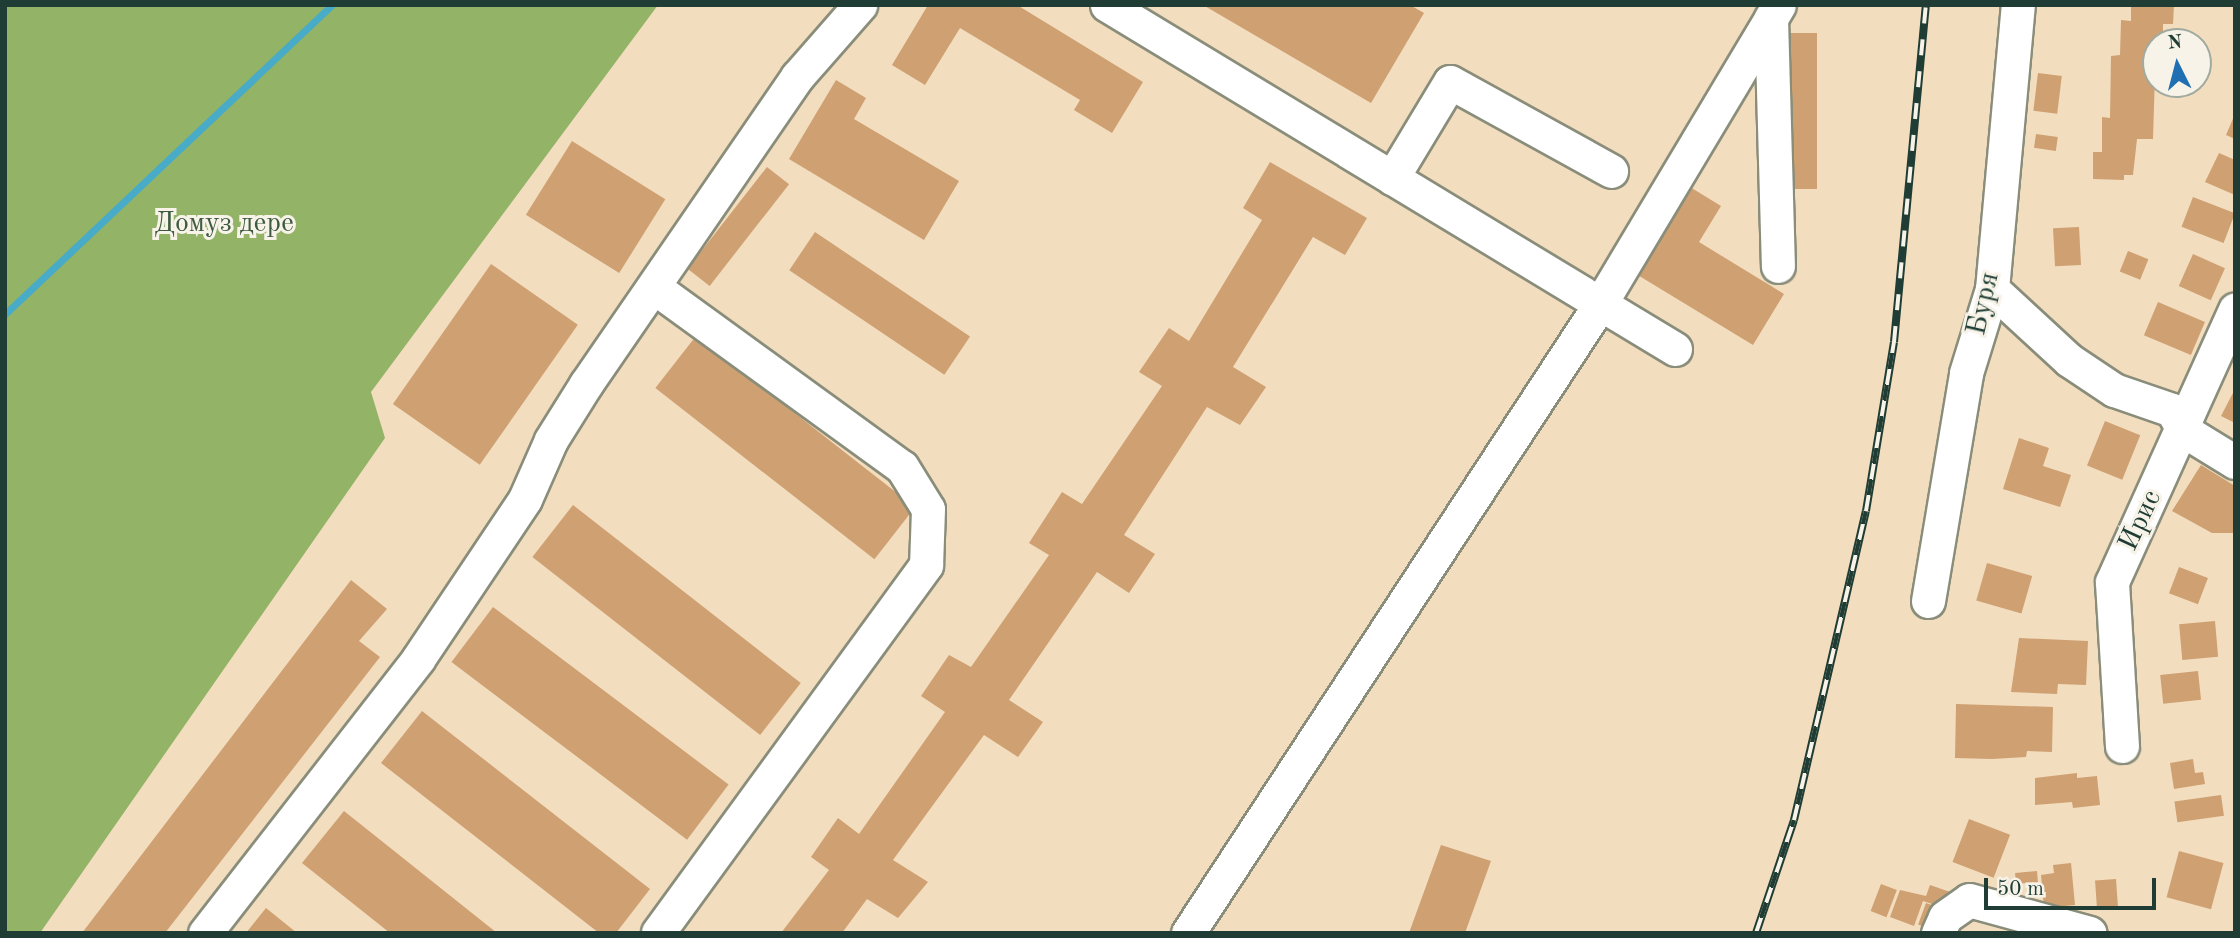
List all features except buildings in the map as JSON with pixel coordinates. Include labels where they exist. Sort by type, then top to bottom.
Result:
[{"type":"street","points":[[205,933],[418,659],[525,499],[551,440],[586,384],[797,77],[860,5]]},
{"type":"street","points":[[1107,5],[1675,349]]},
{"type":"street","name":"Буря","points":[[1928,600],[1966,373],[1992,289],[2018,5]]},
{"type":"street","points":[[1775,12],[1777,266]]},
{"type":"street","points":[[1188,933],[1600,304],[1775,12]]},
{"type":"street","points":[[1392,178],[1450,82],[1611,171]]},
{"type":"street","points":[[654,287],[902,467],[928,509],[926,565],[658,933]]},
{"type":"street","points":[[1992,289],[2069,360],[2115,390],[2172,410],[2183,430],[2235,462]]},
{"type":"street","name":"Ирис","points":[[2122,746],[2112,582],[2235,310]]},
{"type":"street","points":[[1942,925],[1969,900],[2090,933]]},
{"type":"green space","name":"Домуз дере","points":[[5,5],[658,5],[371,392],[385,438],[40,933],[5,933]]},
{"type":"waterway","name":"Домуз дере","points":[[5,314],[332,5]]},
{"type":"railway","points":[[1756,933],[1794,820],[1866,511],[1894,342],[1926,5]]}]
